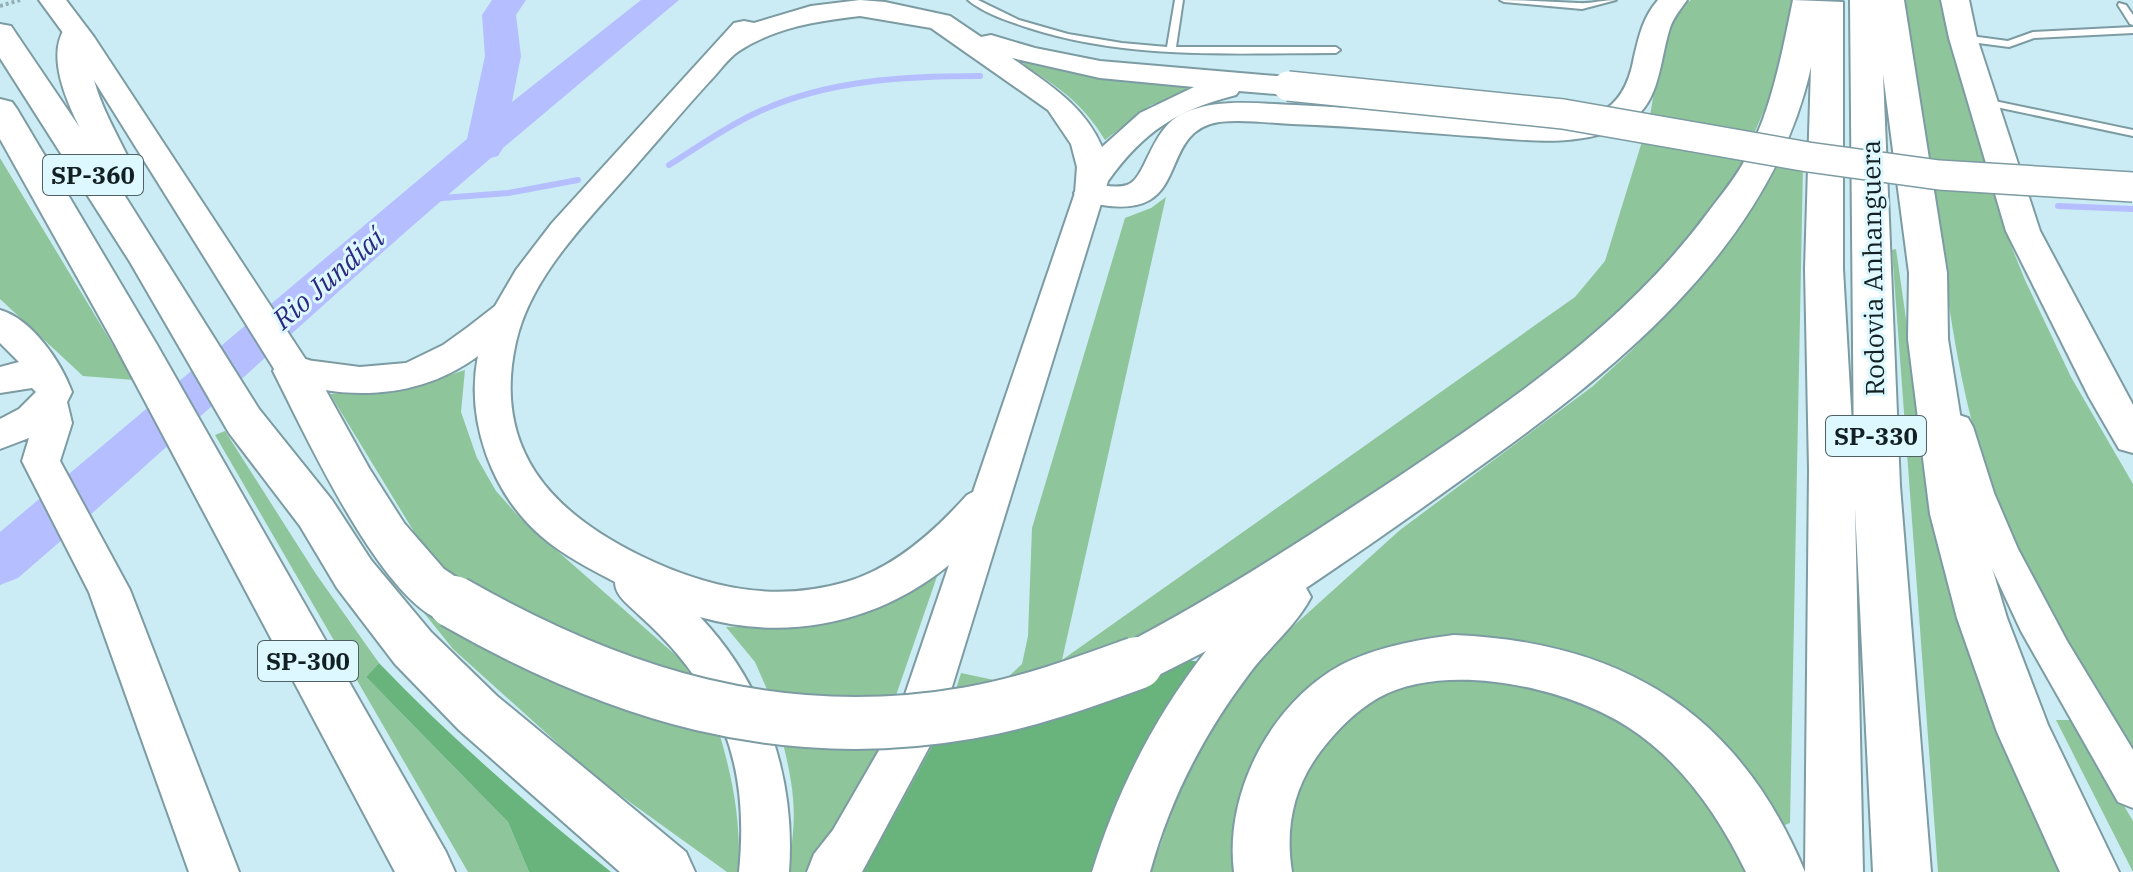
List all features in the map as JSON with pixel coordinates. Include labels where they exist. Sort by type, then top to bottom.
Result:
[{"type":"highway","points":[[1093,185],[1129,196],[1143,192],[1152,183],[1168,141],[1180,128],[1194,119],[1216,114],[1310,114],[1540,131],[1609,122],[1633,105],[1644,88],[1657,24],[1666,6],[1673,0]]},
{"type":"highway","points":[[294,371],[370,508],[397,548],[424,580],[503,633],[639,690],[715,711],[790,720],[871,722],[946,717],[1063,690],[1137,663],[1238,608],[1558,390],[1609,349],[1687,270],[1764,157],[1791,87],[1808,0]]},
{"type":"highway","name":"Rodovia Anhanguera","points":[[1828,0],[1824,269],[1832,470],[1834,872]]},
{"type":"highway","name":"Rodovia Anhanguera","points":[[1865,0],[1877,486],[1902,872]]},
{"type":"highway","points":[[1889,0],[1928,273],[1928,339],[1953,514],[1982,618],[2024,732],[2090,872]]},
{"type":"highway","points":[[1955,0],[1963,38],[2023,231],[2108,397],[2133,438]]},
{"type":"highway","name":"SP-360","points":[[0,33],[148,259],[244,421]]},
{"type":"highway","points":[[76,35],[72,58],[75,78],[116,169],[148,259]]},
{"type":"highway","name":"SP-360","points":[[0,109],[135,343],[191,450]]},
{"type":"highway","name":"SP-300","points":[[244,421],[316,513],[354,574],[413,648],[478,713],[666,872]]},
{"type":"highway","name":"SP-300","points":[[191,450],[426,872]]},
{"type":"highway","points":[[1121,872],[1151,792],[1176,738],[1212,683],[1252,630],[1360,526]]},
{"type":"highway","points":[[1263,872],[1261,813],[1276,772],[1299,732],[1331,702],[1372,676],[1417,661],[1467,656],[1536,663],[1575,675],[1647,710],[1691,747],[1737,801],[1776,872]]},
{"type":"main road","points":[[52,0],[294,371],[353,382],[380,382],[413,376],[462,353],[509,313],[562,233],[727,46],[774,0]]},
{"type":"main road","points":[[918,0],[945,25],[1065,111],[1091,152],[1093,185]]},
{"type":"main road","points":[[727,46],[779,22],[836,9],[885,10],[945,25],[1026,56],[1066,65],[1563,114],[1820,159],[1939,175],[2133,187]]},
{"type":"main road","points":[[832,872],[850,847],[916,729],[1093,185],[1111,154],[1136,129],[1174,105],[1219,90],[1288,86]]},
{"type":"main road","points":[[509,313],[496,362],[492,397],[496,432],[510,465],[529,497],[551,520],[607,559],[688,634],[727,684],[752,737],[763,797],[768,849],[764,872]]},
{"type":"main road","points":[[0,322],[34,354],[47,390],[53,423],[43,464],[109,590],[214,872]]},
{"type":"main road","points":[[1928,339],[1982,512],[2058,661],[2133,788]]},
{"type":"main road","points":[[0,380],[20,375],[47,390]]},
{"type":"main road","points":[[0,434],[28,422],[47,390]]},
{"type":"main road","points":[[0,447],[43,464]]},
{"type":"main road","points":[[607,559],[677,593],[746,610],[797,611],[878,591],[914,569],[957,537],[992,491]]},
{"type":"lane","points":[[972,0],[1029,28],[1149,49],[1336,50]]},
{"type":"lane","points":[[1171,50],[1179,0]]},
{"type":"lane","points":[[1504,0],[1582,6],[1612,0]]},
{"type":"lane","points":[[2122,5],[2133,22]]},
{"type":"lane","points":[[1963,38],[2009,44],[2033,35],[2133,30]]},
{"type":"lane","points":[[1982,101],[2133,133]]},
{"type":"path","points":[[0,6],[20,0]]},
{"type":"green space","points":[[1691,0],[1793,0],[1782,67],[1754,134],[1650,116],[1666,35],[1672,21]]},
{"type":"green space","points":[[1901,0],[1941,0],[1988,166],[1927,161]]},
{"type":"green space","points":[[1025,61],[1093,75],[1220,84],[1151,105],[1105,140],[1078,105],[1023,64]]},
{"type":"green space","points":[[1644,135],[1748,155],[1703,225],[1635,302],[1565,364],[1259,576],[1140,644],[952,702],[961,673],[994,680],[1007,678],[1022,664],[1028,636],[1032,528],[1125,218],[1151,208],[1166,197],[1062,660],[1575,297],[1605,261]]},
{"type":"green space","points":[[0,158],[134,380],[83,376],[0,299]]},
{"type":"green space","points":[[1779,161],[1803,165],[1790,823],[1779,827],[1622,678],[1353,669],[1240,872],[1151,872],[1176,800],[1207,734],[1261,655],[1400,530],[1593,386],[1631,351],[1693,287],[1725,246]]},
{"type":"green space","points":[[1931,185],[1996,191],[2008,238],[2025,280],[2071,377],[2133,484],[2133,765],[2028,571],[1993,490],[1963,383]]},
{"type":"green space","points":[[1896,249],[1939,550],[1957,613],[2064,872],[1938,872],[1892,250]]},
{"type":"green space","points":[[465,370],[461,412],[477,458],[496,491],[520,518],[680,659],[701,691],[459,586],[430,558],[330,394],[405,389]]},
{"type":"green space","points":[[225,431],[316,574],[379,663],[366,677],[508,822],[529,872],[468,872],[215,435]]},
{"type":"green space","points":[[943,559],[892,707],[773,703],[755,662],[726,627],[780,626]]},
{"type":"green space","points":[[408,593],[719,732],[735,801],[739,872],[727,872],[595,777],[453,649]]},
{"type":"green space","points":[[1181,659],[1200,662],[1104,872],[858,872],[892,820],[937,737]]},
{"type":"green space","points":[[379,663],[492,771],[611,872],[529,872],[508,822],[366,677]]},
{"type":"green space","points":[[1474,664],[1647,721],[1764,872],[1277,872],[1276,843],[1309,750],[1365,699]]},
{"type":"green space","points":[[2056,720],[2073,720],[2133,821],[2133,872]]},
{"type":"green space","points":[[782,739],[881,744],[811,872],[787,872],[794,805]]},
{"type":"waterway","points":[[485,143],[503,56],[499,15],[509,0]]},
{"type":"waterway","name":"Rio Jundiaí","points":[[485,143],[662,0]]},
{"type":"waterway","points":[[669,165],[746,118],[811,93],[895,79],[980,76]]},
{"type":"waterway","name":"Rio Jundiaí","points":[[0,563],[485,143]]},
{"type":"waterway","name":"Rio Jundiaí","points":[[484,148],[485,143]]},
{"type":"waterway","points":[[417,200],[508,193],[578,180]]},
{"type":"waterway","points":[[2058,206],[2133,209]]}]
